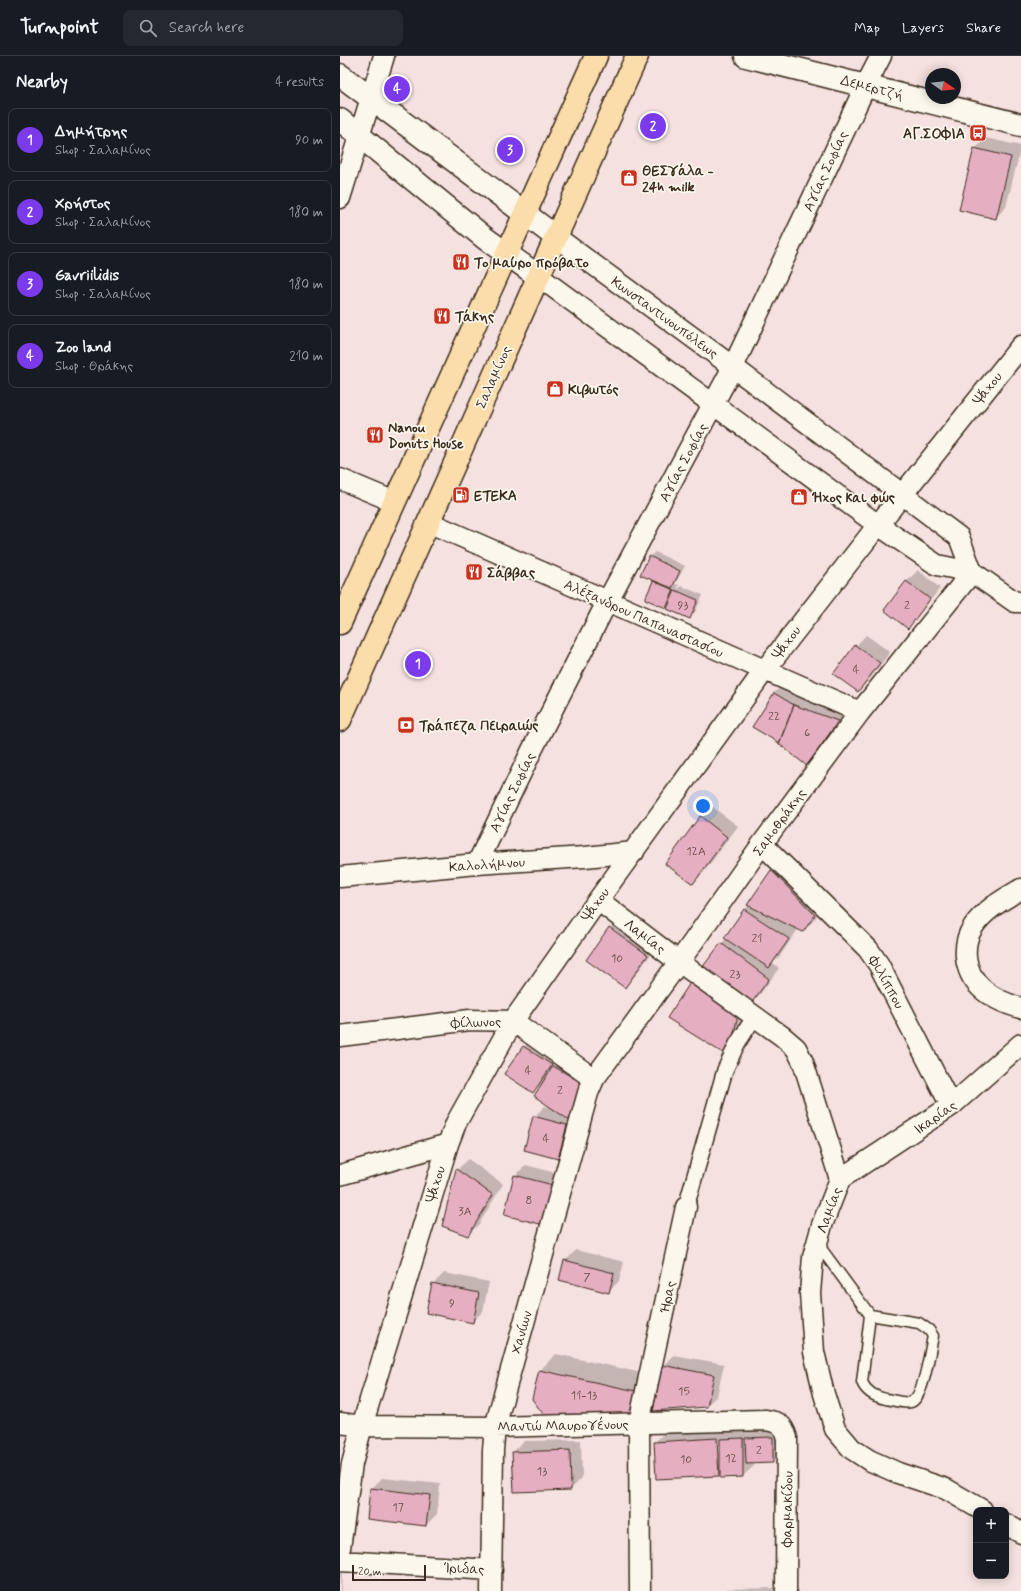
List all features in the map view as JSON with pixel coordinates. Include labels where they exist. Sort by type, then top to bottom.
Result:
[{"type":"main road","points":[[340,623],[596,56]]},
{"type":"main road","name":"Σαλαμίνος","points":[[340,720],[637,56]]},
{"type":"street","points":[[340,198],[384,56]]},
{"type":"street","name":"Δεμερτζή","points":[[746,56],[1021,124]]},
{"type":"street","name":"Αγίας Σοφίας","points":[[477,864],[532,750],[607,602],[733,367],[881,56]]},
{"type":"street","name":"Κωνσταντινουπόλεως","points":[[340,75],[524,215],[733,367],[959,537],[972,572]]},
{"type":"street","points":[[340,120],[507,254],[878,525],[937,565],[972,572],[1019,606]]},
{"type":"street","name":"Ψάχου","points":[[340,1548],[352,1464],[362,1426],[448,1144],[456,1124],[513,1021],[598,900],[764,671],[1021,346]]},
{"type":"street","points":[[340,480],[395,502]]},
{"type":"street","name":"Αλέξανδρου Παπαναστασίου","points":[[428,522],[860,712]]},
{"type":"street","name":"Σαμοθράκης","points":[[594,1079],[680,962],[762,844],[860,712],[972,572]]},
{"type":"street","name":"Φιλίππου","points":[[762,844],[868,949],[879,965],[951,1106]]},
{"type":"street","name":"Καλολήμνου","points":[[340,878],[477,864],[585,857],[634,852]]},
{"type":"street","points":[[1021,889],[996,905],[981,917],[973,927],[968,938],[966,949],[969,971],[978,985],[999,1000],[1021,1008]]},
{"type":"street","name":"Λαμίας","points":[[598,900],[782,1036],[796,1048],[803,1062],[840,1179],[822,1225],[813,1257],[810,1293],[814,1352],[824,1394],[835,1429],[852,1449],[869,1460],[898,1473],[946,1489],[977,1507]]},
{"type":"street","name":"Ήρας","points":[[640,1591],[639,1423],[686,1207],[725,1070],[738,1044],[755,1016]]},
{"type":"street","name":"Φίλωνος","points":[[340,1036],[470,1020],[513,1021],[594,1079]]},
{"type":"street","name":"Ικαρίας","points":[[840,1179],[951,1106],[1021,1044]]},
{"type":"street","name":"Χανίων","points":[[491,1591],[493,1450],[495,1426],[588,1093],[594,1079]]},
{"type":"street","points":[[340,1175],[448,1144]]},
{"type":"street","name":"Μαντώ Μαυρογένους","points":[[340,1423],[362,1426],[495,1426],[765,1420],[775,1421],[784,1427]]},
{"type":"street","name":"Φαρμακίδου","points":[[784,1427],[787,1438],[786,1591]]},
{"type":"street","points":[[1009,1526],[1021,1533]]},
{"type":"street","name":"Ίριδας","points":[[340,1561],[492,1570]]},
{"type":"lane","points":[[817,1243],[870,1315],[862,1382],[864,1387],[872,1394],[882,1398],[909,1403],[916,1399],[921,1390],[933,1336],[929,1330],[919,1323],[870,1315]]},
{"type":"building","points":[[974,148],[1011,157],[996,219],[959,210]]},
{"type":"building","points":[[649,556],[680,571],[672,588],[640,575]]},
{"type":"building","points":[[653,581],[674,590],[666,608],[645,599]]},
{"type":"building","points":[[906,581],[930,599],[908,629],[884,610]]},
{"type":"building","points":[[675,590],[698,600],[690,619],[667,609]]},
{"type":"building","points":[[855,645],[880,663],[858,692],[833,674]]},
{"type":"building","points":[[774,693],[794,705],[779,743],[752,727]]},
{"type":"building","points":[[794,705],[838,721],[807,766],[779,744]]},
{"type":"building","points":[[700,816],[727,837],[693,884],[665,864]]},
{"type":"building","points":[[771,870],[815,915],[803,932],[747,905]]},
{"type":"building","points":[[744,909],[789,939],[769,968],[724,938]]},
{"type":"building","points":[[609,927],[648,955],[625,988],[586,960]]},
{"type":"building","points":[[721,943],[769,979],[750,1005],[701,969]]},
{"type":"building","points":[[690,983],[738,1014],[729,1057],[667,1018]]},
{"type":"building","points":[[523,1046],[552,1065],[533,1093],[504,1074]]},
{"type":"building","points":[[553,1066],[584,1084],[572,1122],[534,1096]]},
{"type":"building","points":[[533,1116],[567,1125],[558,1159],[524,1150]]},
{"type":"building","points":[[456,1169],[493,1195],[468,1236],[442,1226]]},
{"type":"building","points":[[514,1175],[553,1185],[544,1225],[504,1215]]},
{"type":"building","points":[[564,1260],[614,1273],[609,1293],[559,1280]]},
{"type":"building","points":[[432,1283],[479,1293],[473,1323],[426,1313]]},
{"type":"building","points":[[662,1365],[714,1375],[707,1407],[653,1411]]},
{"type":"building","points":[[539,1370],[636,1391],[629,1420],[549,1422],[532,1399]]},
{"type":"building","points":[[773,1437],[773,1463],[746,1464],[745,1438]]},
{"type":"building","points":[[717,1438],[719,1476],[656,1479],[654,1442]]},
{"type":"building","points":[[743,1438],[743,1477],[720,1478],[720,1439]]},
{"type":"building","points":[[570,1450],[571,1490],[514,1492],[512,1452]]},
{"type":"building","points":[[370,1488],[430,1495],[426,1526],[367,1519]]},
{"type":"place","name":"Zoo land","points":[[397,89]]},
{"type":"place","name":"Χρήστος","points":[[653,126]]},
{"type":"place","name":"ΑΓ.ΣΟΦΙΑ","points":[[978,133]]},
{"type":"place","name":"Gavriilidis","points":[[510,150]]},
{"type":"place","name":"ΘΕΣγάλα - 24h milk","points":[[629,178]]},
{"type":"place","name":"Το μαύρο πρόβατο","points":[[461,262]]},
{"type":"place","name":"Τάκης","points":[[442,316]]},
{"type":"place","name":"Κιβωτός","points":[[555,389]]},
{"type":"place","name":"Nanou Donuts House","points":[[375,435]]},
{"type":"place","name":"ΕΤΕΚΑ","points":[[461,495]]},
{"type":"place","name":"Ήχος και φώς","points":[[799,497]]},
{"type":"place","name":"Σάββας","points":[[474,572]]},
{"type":"place","name":"Δημήτρης","points":[[418,664]]},
{"type":"place","name":"Τράπεζα Πειραιώς","points":[[406,725]]}]
